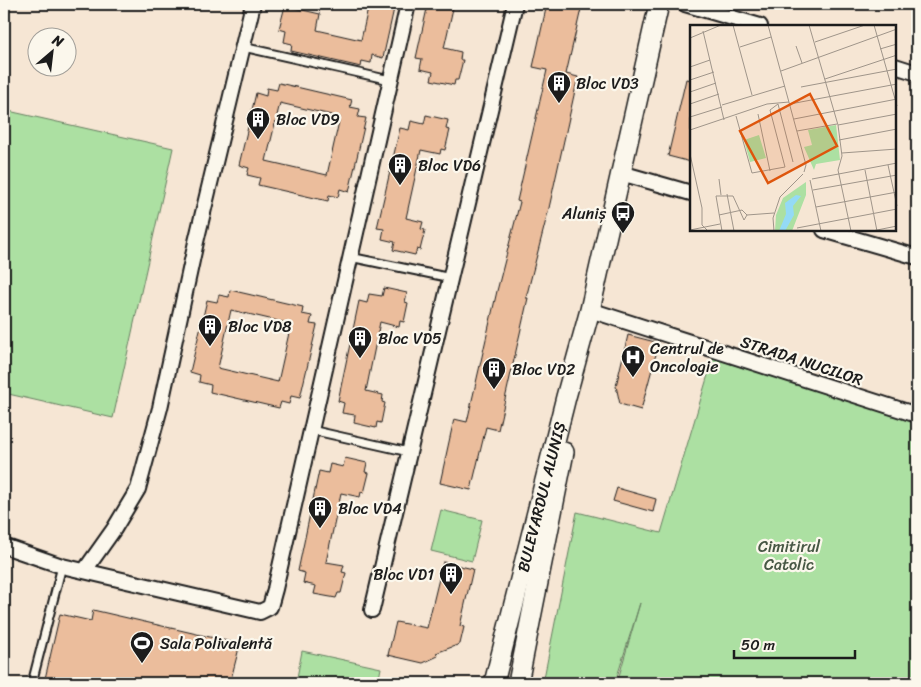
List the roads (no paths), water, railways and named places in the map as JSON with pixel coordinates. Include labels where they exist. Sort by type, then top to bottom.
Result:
[{"type":"main road","name":"BULEVARDUL ALUNIȘ","points":[[494,683],[563,406],[590,310],[659,4]]},
{"type":"main road","name":"BULEVARDUL ALUNIȘ","points":[[518,683],[577,390],[590,310]]},
{"type":"street","points":[[85,570],[114,530],[138,489],[160,408],[196,242],[253,4]]},
{"type":"street","points":[[4,546],[62,566],[260,612],[270,607],[408,4]]},
{"type":"street","points":[[372,610],[515,4]]},
{"type":"street","points":[[685,4],[757,25]]},
{"type":"street","points":[[896,66],[917,73]]},
{"type":"street","points":[[621,173],[690,193]]},
{"type":"street","points":[[827,231],[917,257]]},
{"type":"street","name":"STRADA NUCILOR","points":[[590,310],[917,415]]},
{"type":"lane","points":[[243,47],[390,80]]},
{"type":"lane","points":[[350,257],[451,278]]},
{"type":"lane","points":[[311,430],[409,452]]},
{"type":"lane","points":[[32,683],[62,566]]},
{"type":"place","name":"Bloc VD3","points":[[559,104]]},
{"type":"place","name":"Bloc VD9","points":[[258,140]]},
{"type":"place","name":"Bloc VD6","points":[[400,186]]},
{"type":"place","name":"Aluniș","points":[[623,234]]},
{"type":"place","name":"Bloc VD8","points":[[210,347]]},
{"type":"place","name":"Bloc VD5","points":[[360,359]]},
{"type":"place","name":"Centrul de Oncologie","points":[[633,378]]},
{"type":"place","name":"Bloc VD2","points":[[494,390]]},
{"type":"place","name":"Bloc VD4","points":[[320,529]]},
{"type":"place","name":"Bloc VD1","points":[[451,595]]},
{"type":"place","name":"Sala Polivalentă","points":[[142,664]]},
{"type":"park label","name":"Cimitirul Catolic","points":[[789,555]]}]
